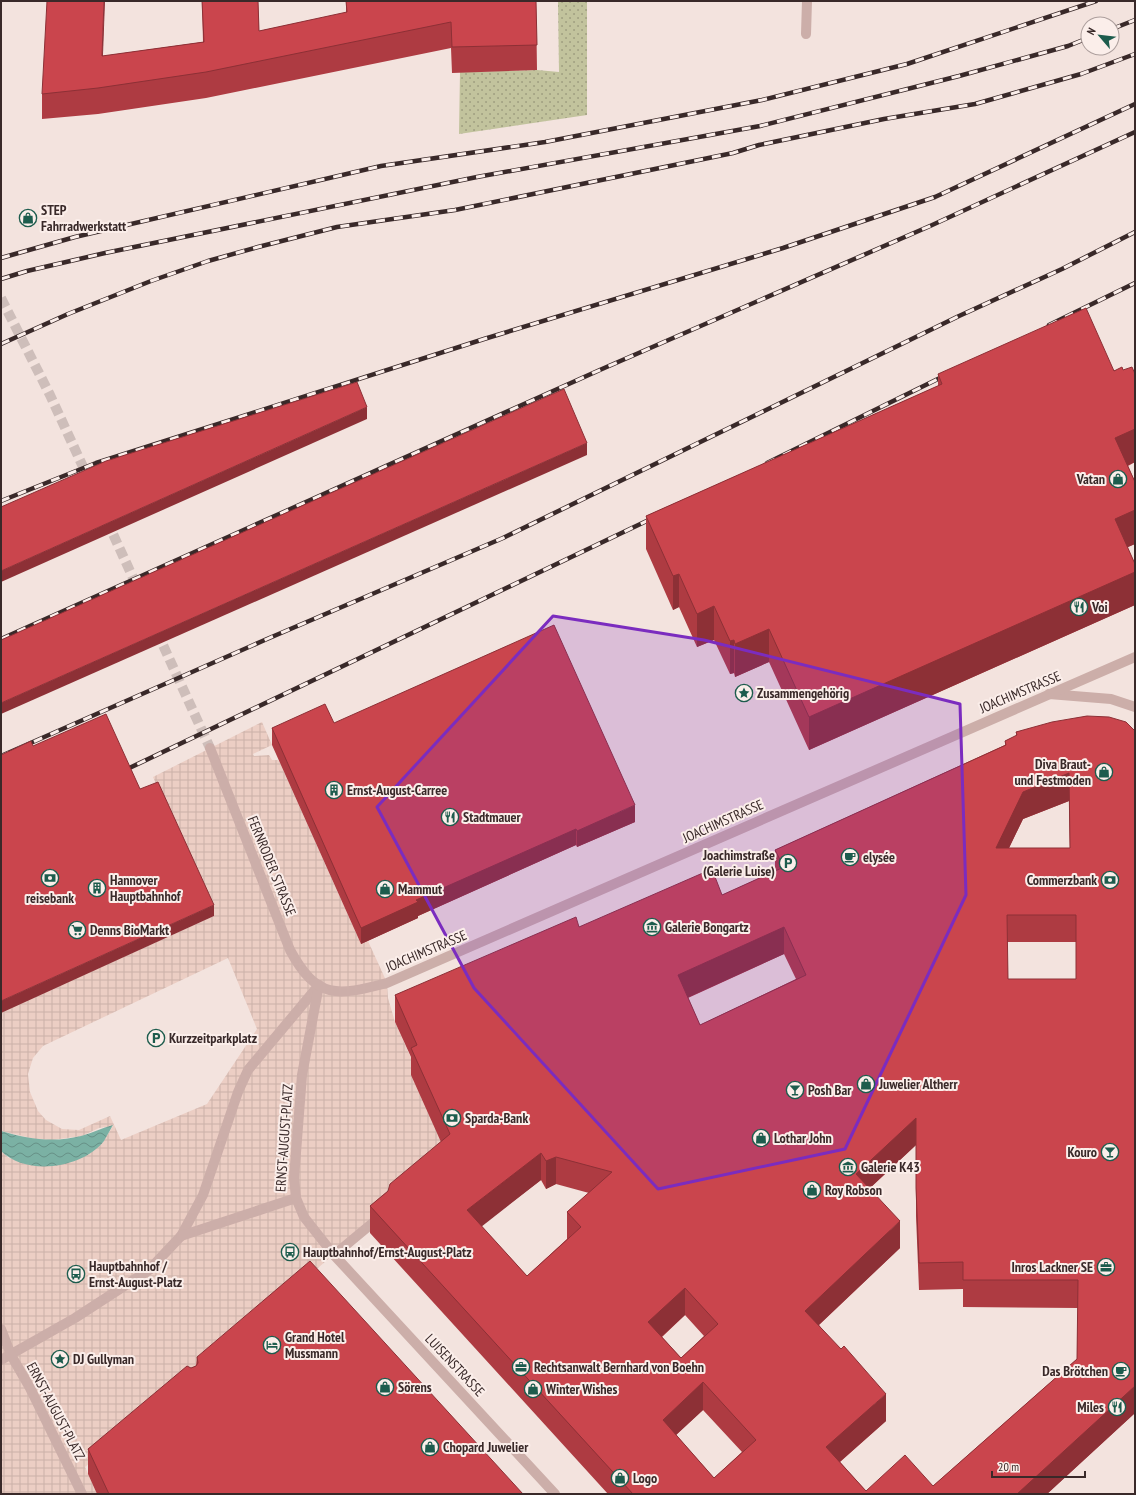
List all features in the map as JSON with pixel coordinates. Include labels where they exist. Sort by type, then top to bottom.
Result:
[{"type":"street","points":[[806,34],[807,1]]},
{"type":"street","name":"JOACHIMSTRASSE","points":[[318,985],[337,992],[358,990],[387,983],[1135,657]]},
{"type":"street","points":[[1049,694],[1111,699],[1135,707]]},
{"type":"street","name":"FERNRODER STRASSE","points":[[210,748],[290,950],[300,968],[308,978],[318,985]]},
{"type":"street","name":"ERNST-AUGUST-PLATZ","points":[[1,1360],[75,1318],[149,1270],[181,1236],[203,1195],[238,1092],[248,1070],[262,1051],[318,985]]},
{"type":"street","name":"ERNST-AUGUST-PLATZ","points":[[181,1236],[296,1198],[294,1178],[302,1075],[318,985]]},
{"type":"street","name":"LUISENSTRASSE","points":[[296,1198],[304,1217],[334,1255],[555,1494]]},
{"type":"street","points":[[334,1255],[384,1213]]},
{"type":"street","name":"ERNST-AUGUST-PLATZ","points":[[1,1329],[11,1355],[30,1388],[82,1494]]},
{"type":"highlighted area","points":[[553,616],[704,640],[960,704],[966,895],[845,1149],[658,1189],[474,988],[377,807]]},
{"type":"green space","points":[[558,1],[587,1],[587,115],[459,134],[460,72],[537,70],[559,72]]},
{"type":"shaded area","points":[[262,722],[272,745],[253,754],[254,756],[269,755],[272,760],[278,760],[280,763],[361,944],[368,941],[384,976],[387,983],[388,998],[395,1022],[455,1157],[334,1254],[187,1382],[85,1467],[97,1494],[1,1494],[1,1151],[9,1158],[48,1166],[70,1162],[89,1154],[103,1142],[113,1126],[99,1128],[82,1136],[52,1140],[35,1139],[1,1131],[1,1012],[214,916],[153,777]],"holes":[[[228,958],[257,1029],[207,1104],[121,1140],[110,1116],[79,1130],[62,1129],[46,1120],[38,1111],[30,1092],[28,1074],[33,1058],[43,1046]]]},
{"type":"water","points":[[113,1125],[104,1141],[94,1150],[82,1158],[68,1163],[54,1166],[25,1164],[12,1159],[1,1151],[1,1131],[31,1138],[51,1140],[81,1136]]},
{"type":"building","points":[[47,1],[104,1],[102,56],[204,42],[202,1],[258,1],[259,31],[347,12],[346,1],[536,1],[537,45],[452,47],[451,22],[206,72],[98,88],[42,94]]},
{"type":"building","points":[[1086,308],[1114,371],[1122,367],[1123,370],[1132,367],[1135,374],[1135,429],[1115,438],[1135,482],[1135,510],[1115,519],[1135,564],[1135,572],[809,717],[769,629],[735,644],[734,640],[730,641],[714,606],[697,614],[679,574],[673,576],[646,516],[942,384],[938,374]]},
{"type":"building","points":[[357,382],[367,407],[1,571],[1,507],[106,461]]},
{"type":"building","points":[[564,389],[587,443],[1,703],[1,640]]},
{"type":"building","name":"Ernst-August-Carree","points":[[554,625],[635,805],[577,831],[576,829],[416,900],[418,902],[361,928],[272,728],[325,704],[334,723]]},
{"type":"building","points":[[106,714],[140,789],[158,782],[214,905],[1,1001],[1,755],[31,741],[33,746]]},
{"type":"building","points":[[1087,716],[1109,717],[1126,722],[1135,731],[1135,1386],[1017,1494],[633,1494],[370,1206],[388,1191],[390,1184],[450,1134],[411,1048],[417,1045],[395,995],[576,917],[579,927],[712,869],[722,895],[784,867],[775,850],[1006,745],[1005,741],[1017,735],[1016,732],[1052,722]],"holes":[[[1069,773],[1070,848],[996,848],[1023,792]],[[1007,915],[1076,915],[1076,979],[1008,979]],[[784,927],[806,975],[700,1025],[678,975]],[[916,1118],[916,1188],[919,1263],[963,1262],[963,1280],[1078,1280],[1077,1359],[933,1486],[905,1455],[866,1491],[826,1447],[886,1394],[844,1346],[841,1349],[805,1311],[900,1221],[856,1174]],[[541,1153],[546,1161],[556,1157],[612,1172],[567,1212],[581,1227],[527,1276],[467,1210]],[[685,1288],[718,1324],[681,1358],[648,1322]],[[703,1382],[756,1440],[714,1478],[663,1420]]]},
{"type":"building","points":[[310,1261],[523,1494],[109,1494],[88,1449],[187,1366],[191,1368],[196,1366],[198,1363],[197,1357]]},
{"type":"tunnel","points":[[1,298],[50,395],[90,482]]},
{"type":"tunnel","points":[[107,521],[140,593]]},
{"type":"tunnel","points":[[157,632],[210,748]]},
{"type":"railway","points":[[1,258],[75,237],[381,166],[545,142],[762,100],[907,64],[1096,1]]},
{"type":"railway","points":[[1120,26],[1135,20]]},
{"type":"railway","points":[[1,279],[27,271],[105,253],[477,177],[760,126],[959,76],[1068,46],[1080,41]]},
{"type":"railway","points":[[1,344],[68,314],[151,281],[208,261],[258,247],[337,227],[455,210],[733,153],[759,145],[884,119],[975,104],[1081,74],[1135,54]]},
{"type":"railway","points":[[1,501],[96,463],[484,339],[783,248],[935,197],[1135,104]]},
{"type":"railway","points":[[1,639],[602,369],[930,226],[1135,132]]},
{"type":"railway","points":[[1,756],[267,639],[503,538],[959,316],[1062,269],[1135,232]]},
{"type":"railway","points":[[1049,325],[1135,283]]},
{"type":"railway","points":[[767,463],[948,374]]},
{"type":"railway","points":[[121,772],[655,517]]},
{"type":"place","name":"STEP Fahrradwerkstatt","points":[[28,218]]},
{"type":"place","name":"Vatan","points":[[1118,479]]},
{"type":"place","name":"Voi","points":[[1079,607]]},
{"type":"place","name":"Zusammengehörig","points":[[744,693]]},
{"type":"place","name":"Diva Braut- und Festmoden","points":[[1104,772]]},
{"type":"place","name":"Ernst-August-Carree","points":[[334,790]]},
{"type":"place","name":"Stadtmauer","points":[[450,817]]},
{"type":"place","name":"elysée","points":[[850,857]]},
{"type":"place","name":"Joachimstraße (Galerie Luise)","points":[[788,863]]},
{"type":"place","name":"reisebank","points":[[50,878]]},
{"type":"place","name":"Commerzbank","points":[[1110,880]]},
{"type":"place","name":"Hannover Hauptbahnhof","points":[[97,888]]},
{"type":"place","name":"Mammut","points":[[385,889]]},
{"type":"place","name":"Galerie Bongartz","points":[[652,927]]},
{"type":"place","name":"Denns BioMarkt","points":[[77,930]]},
{"type":"place","name":"Kurzzeitparkplatz","points":[[156,1038]]},
{"type":"place","name":"Juwelier Altherr","points":[[866,1084]]},
{"type":"place","name":"Posh Bar","points":[[795,1090]]},
{"type":"place","name":"Sparda-Bank","points":[[452,1118]]},
{"type":"place","name":"Lothar John","points":[[761,1138]]},
{"type":"place","name":"Kouro","points":[[1110,1152]]},
{"type":"place","name":"Galerie K43","points":[[848,1167]]},
{"type":"place","name":"Roy Robson","points":[[812,1190]]},
{"type":"place","name":"Hauptbahnhof/Ernst-August-Platz","points":[[290,1252]]},
{"type":"place","name":"Inros Lackner SE","points":[[1106,1267]]},
{"type":"place","name":"Hauptbahnhof / Ernst-August-Platz","points":[[76,1274]]},
{"type":"place","name":"Grand Hotel Mussmann","points":[[272,1345]]},
{"type":"place","name":"DJ Gullyman","points":[[60,1359]]},
{"type":"place","name":"Rechtsanwalt Bernhard von Boehn","points":[[521,1367]]},
{"type":"place","name":"Das Brötchen","points":[[1121,1371]]},
{"type":"place","name":"Sörens","points":[[385,1387]]},
{"type":"place","name":"Winter Wishes","points":[[533,1389]]},
{"type":"place","name":"Miles","points":[[1117,1407]]},
{"type":"place","name":"Chopard Juwelier","points":[[430,1447]]},
{"type":"place","name":"Logo","points":[[620,1478]]}]
